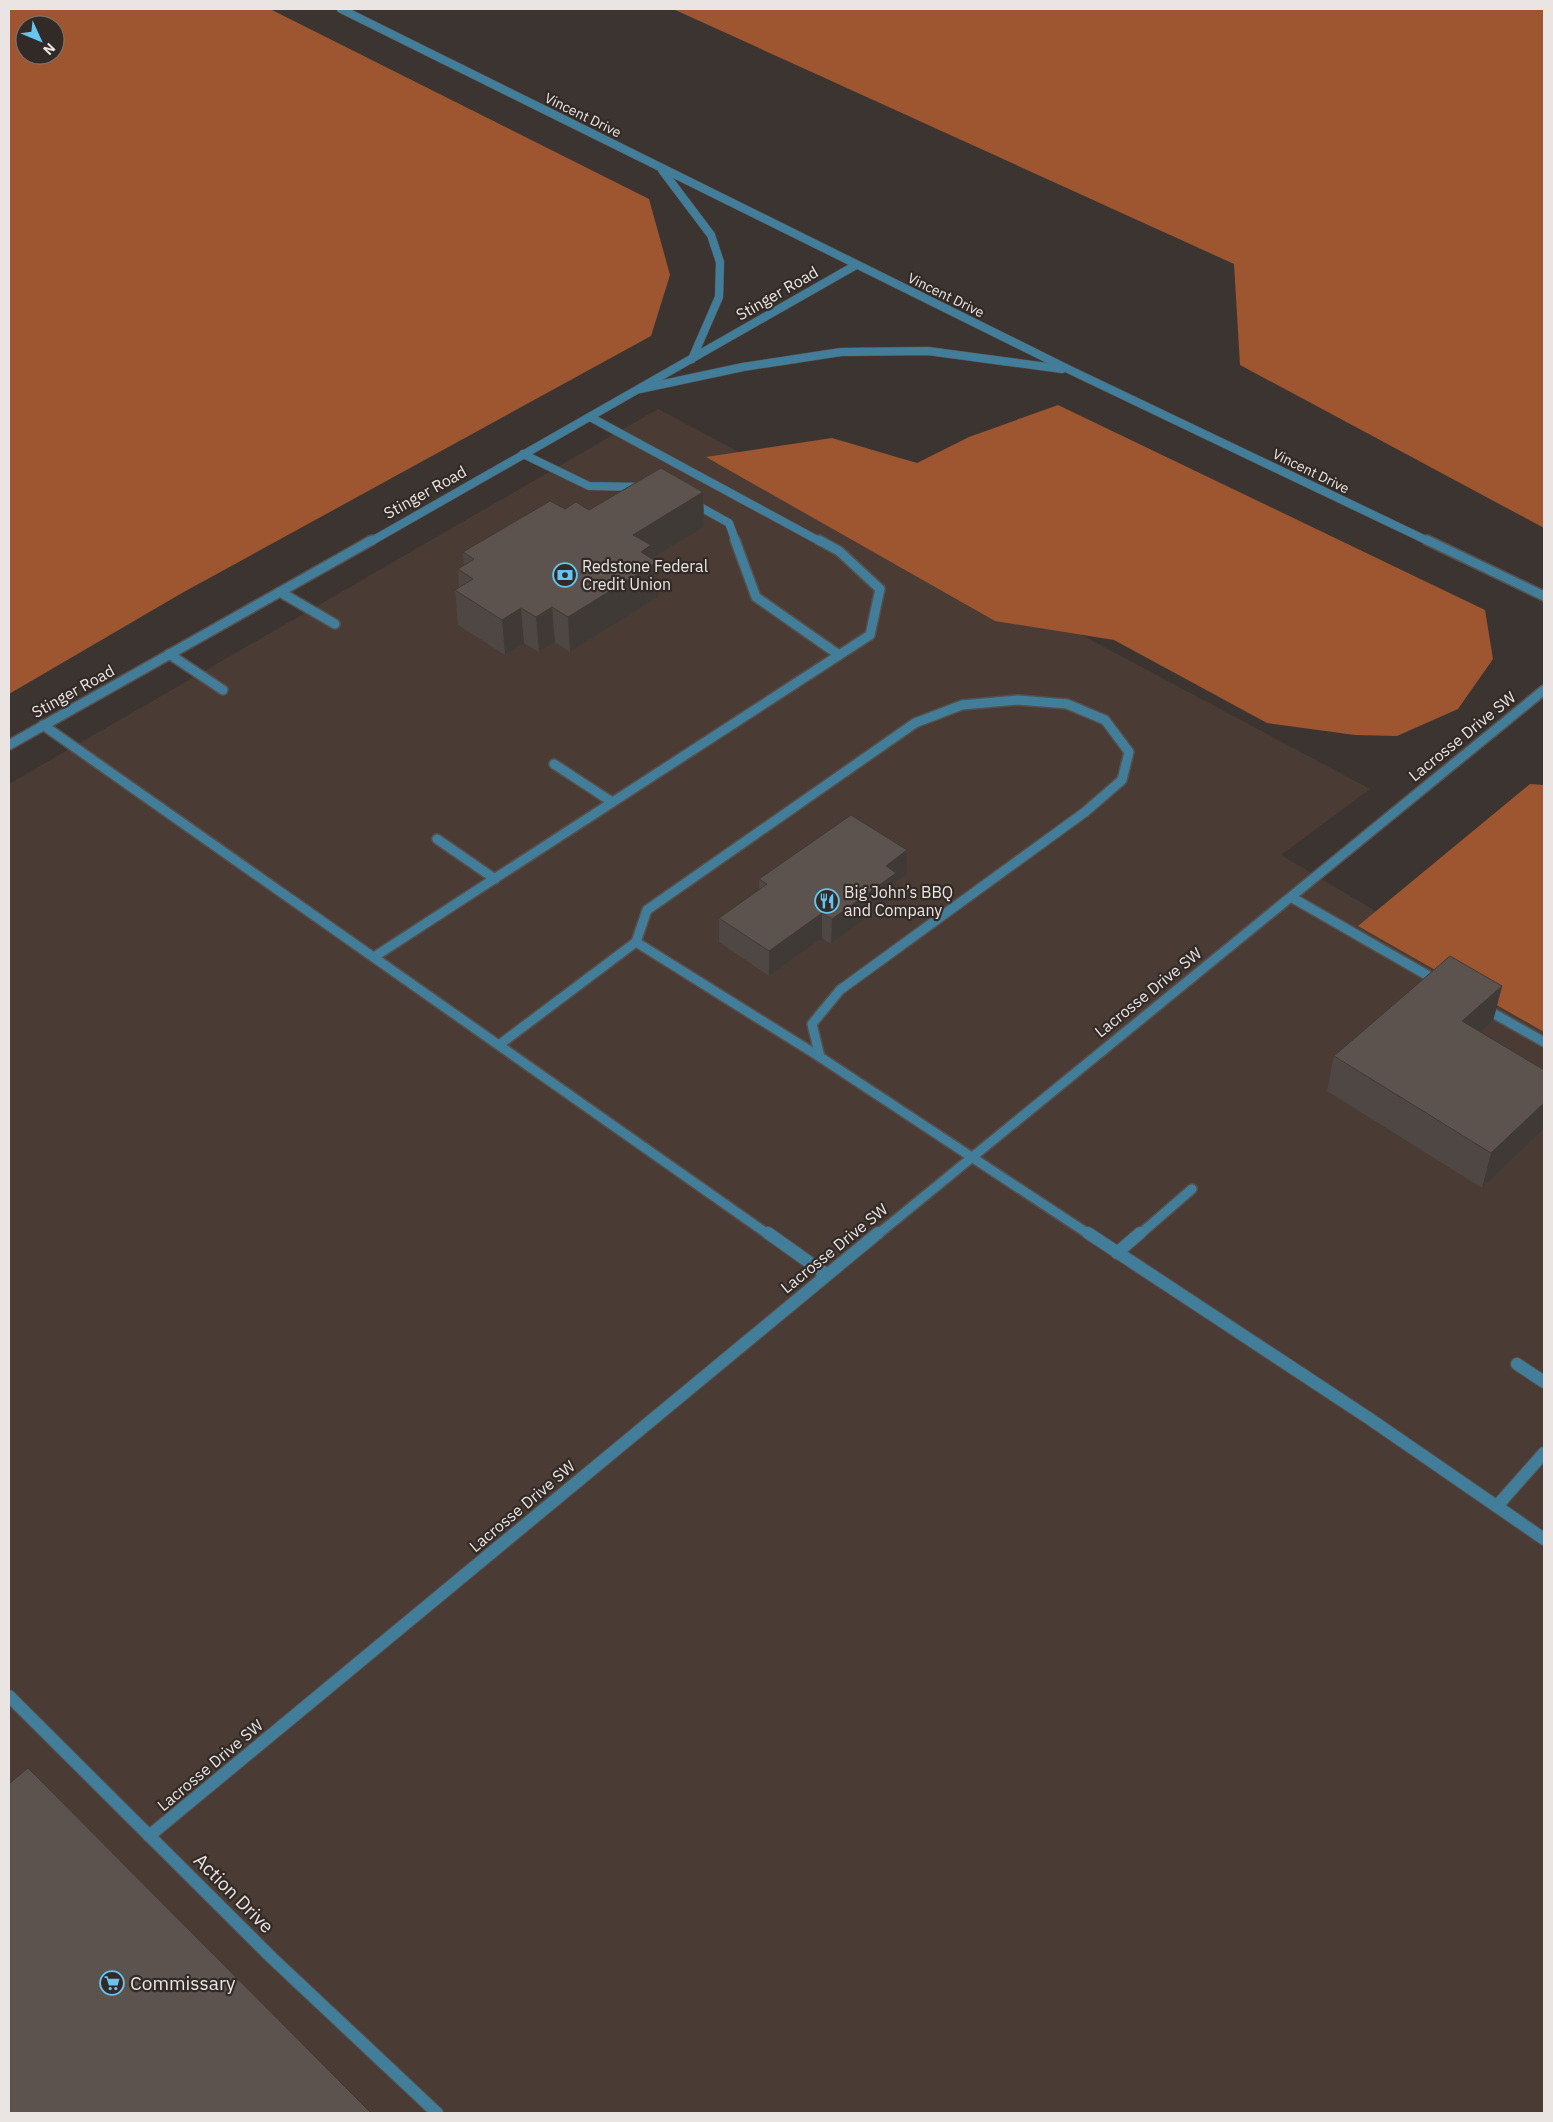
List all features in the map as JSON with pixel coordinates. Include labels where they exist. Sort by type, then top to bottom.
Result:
[{"type":"street","name":"Vincent Drive","points":[[341,9],[1070,370],[1544,596]]},
{"type":"street","points":[[660,168],[711,235],[720,262],[719,297],[692,359]]},
{"type":"street","name":"Stinger Road","points":[[9,744],[640,389],[856,265]]},
{"type":"street","points":[[640,389],[743,367],[841,352],[928,351],[1070,370]]},
{"type":"street","points":[[374,957],[870,635],[880,589],[839,552],[590,417]]},
{"type":"street","points":[[523,454],[590,486],[652,488]]},
{"type":"street","points":[[684,499],[729,523],[756,597],[839,655]]},
{"type":"street","points":[[280,592],[335,624]]},
{"type":"street","points":[[170,654],[223,690]]},
{"type":"street","name":"Lacrosse Drive SW","points":[[149,1836],[827,1275],[1544,690]]},
{"type":"street","points":[[499,1044],[636,942],[647,910],[915,723],[962,705],[1018,700],[1067,704],[1105,720],[1129,752],[1122,780],[1085,812],[840,990],[812,1024],[820,1057]]},
{"type":"street","points":[[43,725],[827,1275]]},
{"type":"street","points":[[554,764],[612,802]]},
{"type":"street","points":[[436,839],[495,879]]},
{"type":"street","points":[[1291,897],[1451,989]]},
{"type":"street","points":[[636,942],[820,1057],[1370,1419],[1544,1539]]},
{"type":"street","points":[[1477,1004],[1544,1042]]},
{"type":"street","points":[[1117,1253],[1192,1189]]},
{"type":"street","points":[[1517,1364],[1544,1382]]},
{"type":"street","points":[[1497,1506],[1544,1453]]},
{"type":"street","name":"Action Drive","points":[[9,1696],[272,1958],[437,2113]]},
{"type":"shaded area","points":[[9,9],[270,9],[649,199],[670,275],[651,336],[182,593],[9,694]]},
{"type":"shaded area","points":[[673,9],[1544,9],[1544,528],[1240,365],[1234,264]]},
{"type":"shaded area","points":[[1058,405],[1485,610],[1493,659],[1458,709],[1397,736],[1355,735],[1267,723],[1114,640],[995,621],[706,457],[832,438],[917,463],[969,437]]},
{"type":"shaded area","points":[[658,409],[1370,789],[1281,855],[1544,1011],[1544,2113],[9,2113],[9,784]]},
{"type":"shaded area","points":[[1530,784],[1544,785],[1544,1032],[1358,926]]},
{"type":"building","points":[[661,468],[703,492],[633,535],[651,545],[641,552],[657,562],[568,617],[552,607],[536,617],[521,608],[502,620],[455,590],[473,579],[458,569],[474,559],[463,552],[550,501],[565,509],[576,502],[589,510]]},
{"type":"building","name":"Big John’s BBQ and Company","points":[[851,815],[907,850],[886,866],[896,873],[832,919],[822,913],[769,951],[719,918],[767,884],[759,879]]},
{"type":"building","points":[[1450,956],[1502,986],[1462,1021],[1544,1070],[1544,1103],[1491,1153],[1334,1056]]},
{"type":"building","name":"Commissary","points":[[28,1768],[371,2113],[9,2113],[9,1784]]},
{"type":"place","name":"Redstone Federal Credit Union","points":[[565,575]]},
{"type":"place","name":"Big John’s BBQ and Company","points":[[827,901]]},
{"type":"place","name":"Commissary","points":[[112,1983]]}]
